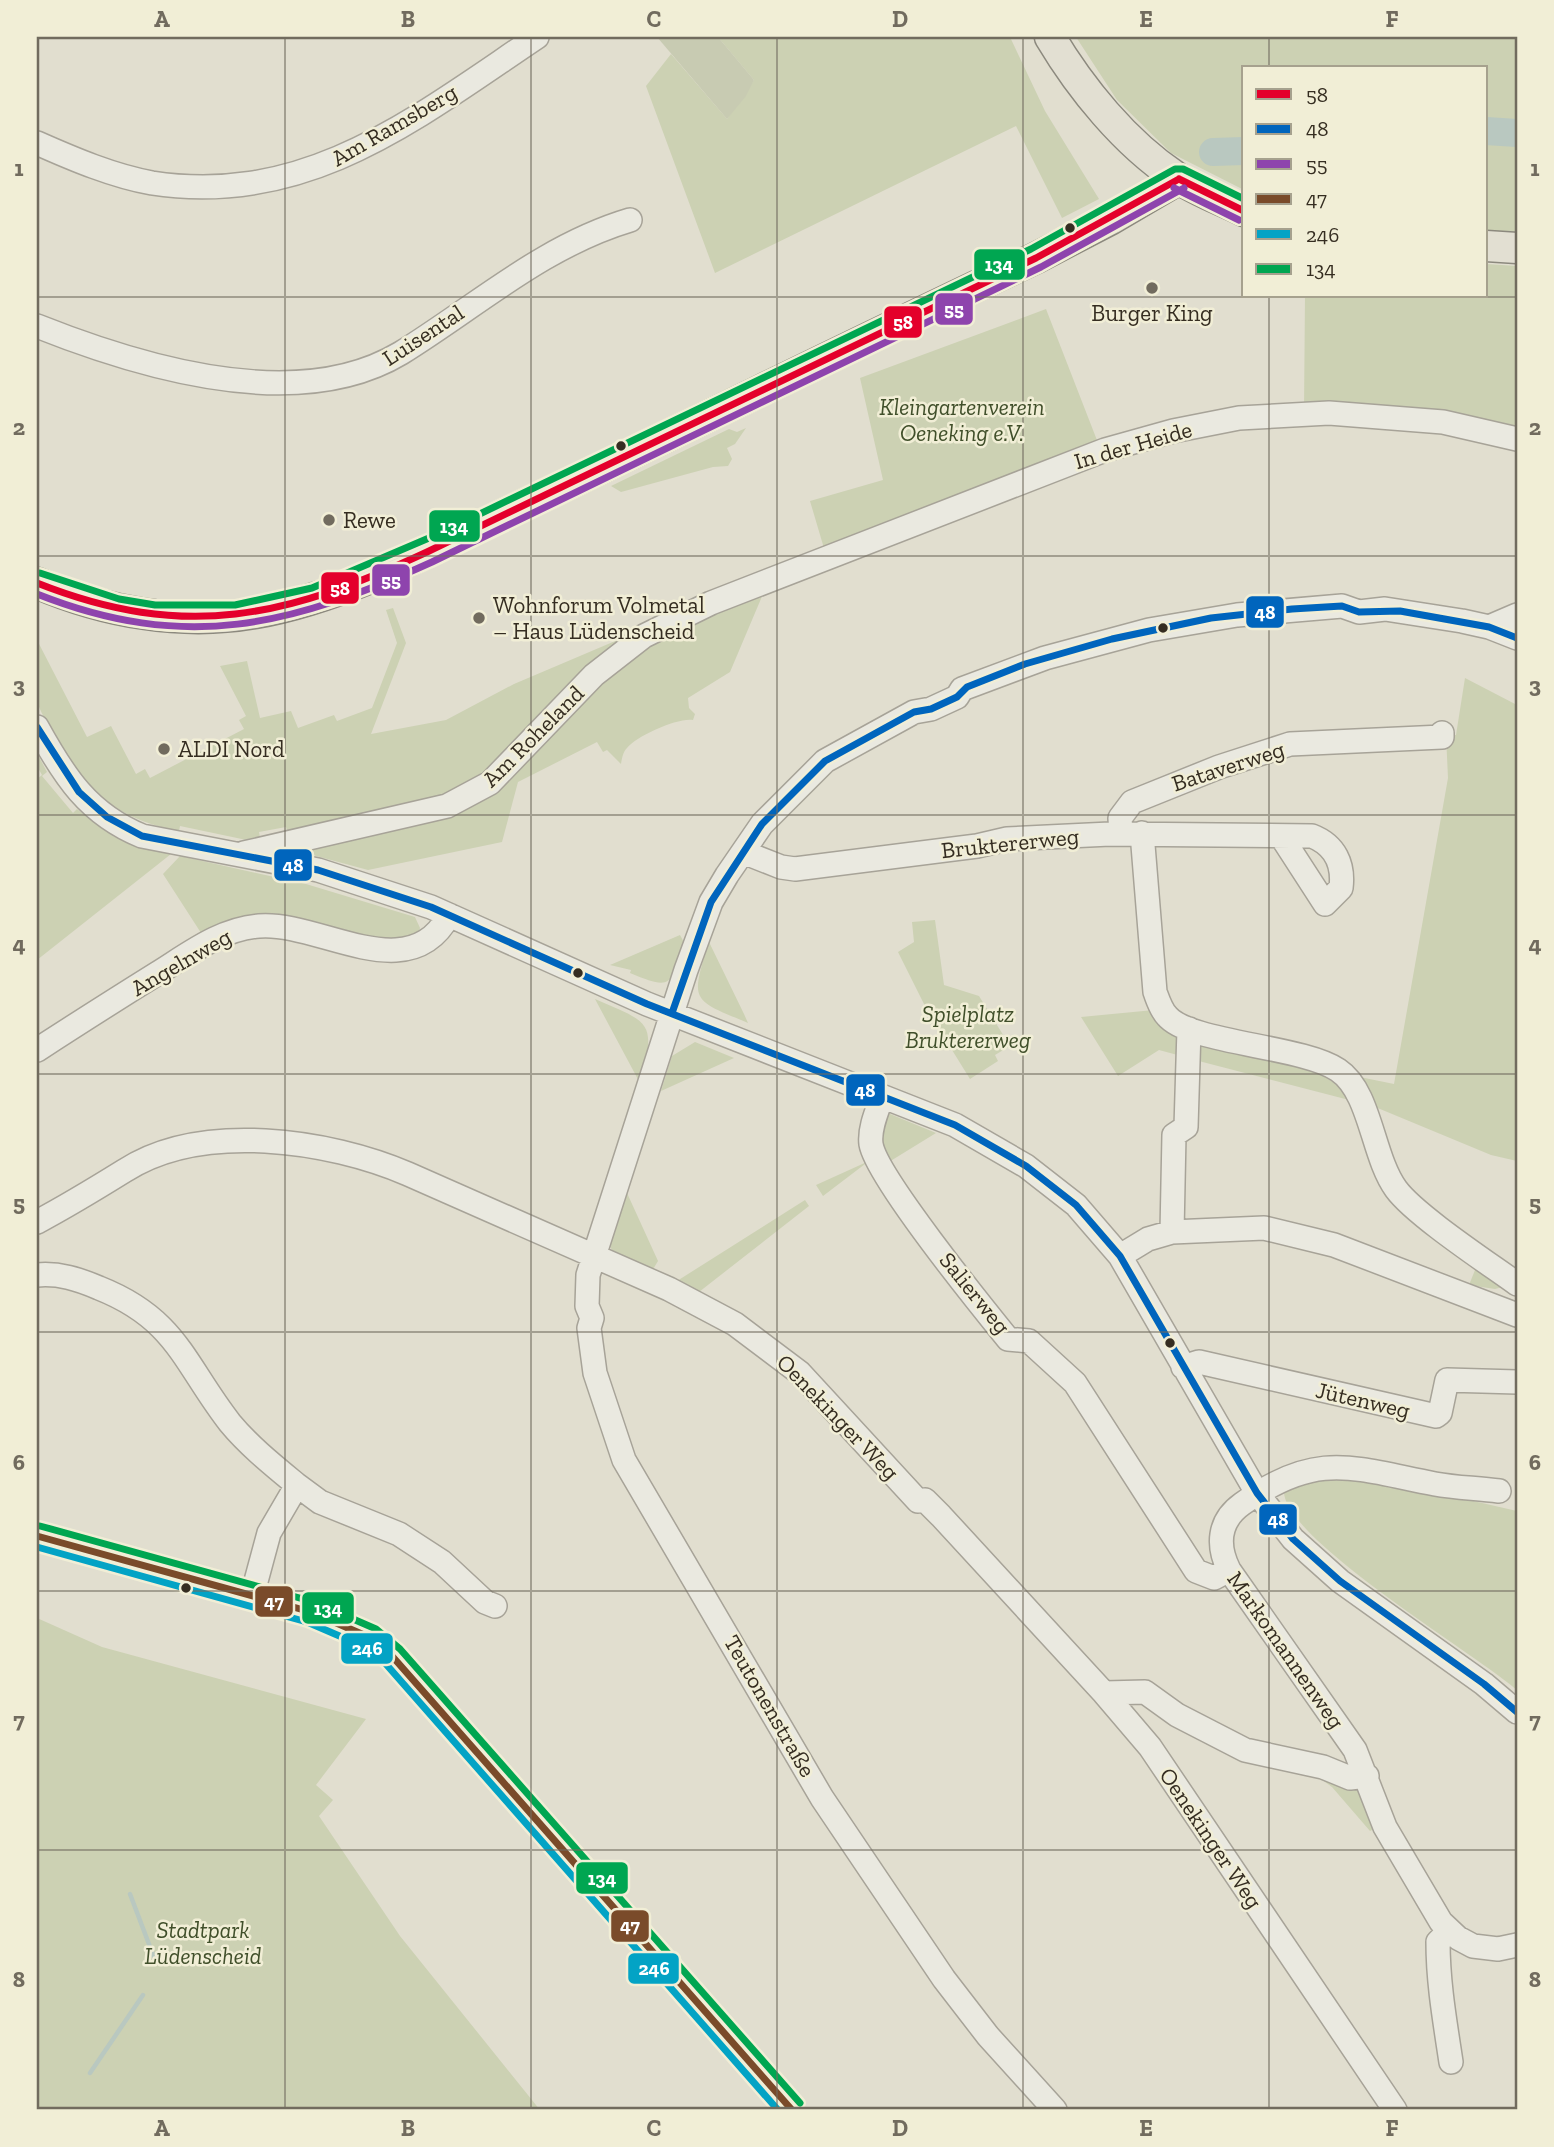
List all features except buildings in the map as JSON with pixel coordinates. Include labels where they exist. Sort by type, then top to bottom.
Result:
[{"type":"main road","points":[[1050,37],[1107,113],[1153,159],[1179,178],[1242,210]]},
{"type":"main road","points":[[37,583],[116,609],[154,616],[244,614],[315,598],[440,545],[1036,258],[1120,214],[1179,178]]},
{"type":"main road","points":[[1488,246],[1517,248]]},
{"type":"street","name":"Am Ramsberg","points":[[37,143],[100,168],[150,182],[188,187],[267,183],[306,173],[358,151],[537,37]]},
{"type":"street","name":"Luisental","points":[[37,326],[135,359],[202,375],[254,383],[325,380],[374,366],[400,354],[552,253],[631,220]]},
{"type":"street","name":"In der Heide","points":[[768,582],[1101,451],[1194,426],[1248,418],[1329,413],[1443,422],[1517,439]]},
{"type":"street","name":"Am Roheland","points":[[237,854],[411,816],[462,799],[490,783],[574,695],[629,646],[687,614],[768,582]]},
{"type":"street","name":"Teutonenstraße","points":[[1055,2110],[989,2036],[944,1979],[822,1798],[624,1460],[595,1373],[586,1283],[672,1013],[711,902],[762,824],[825,761],[914,712],[931,709],[957,697],[962,689],[1045,658],[1149,630],[1223,616],[1342,606],[1366,613],[1388,610],[1489,627],[1517,638]]},
{"type":"street","points":[[1489,627],[1517,615]]},
{"type":"street","points":[[37,727],[78,794],[113,823],[142,836],[317,870],[449,915],[672,1013],[955,1125],[1026,1166],[1076,1205],[1120,1256],[1257,1493],[1293,1539],[1340,1581],[1484,1684],[1517,1712]]},
{"type":"street","name":"Bataverweg","points":[[1131,834],[1120,818],[1132,802],[1253,755],[1290,744],[1442,737],[1442,733]]},
{"type":"street","points":[[1131,834],[1155,992],[1166,1016],[1189,1029],[1305,1057],[1342,1073],[1362,1106],[1380,1159],[1398,1192],[1517,1283]]},
{"type":"street","name":"Bruktererweg","points":[[743,852],[781,867],[795,869],[977,846],[1007,839],[1131,834],[1281,836]]},
{"type":"street","name":"Angelnweg","points":[[37,1050],[181,958],[229,932],[247,927],[279,927],[359,947],[395,950],[425,942],[442,928],[449,915]]},
{"type":"street","points":[[1172,1232],[1174,1135],[1186,1127],[1189,1029]]},
{"type":"street","name":"Salierweg","points":[[882,1097],[872,1129],[872,1147],[877,1162],[919,1222],[1008,1339],[1029,1341],[1075,1383],[1196,1571],[1214,1578],[1229,1570]]},
{"type":"street","name":"Oenekinger Weg","points":[[37,1222],[124,1171],[149,1159],[195,1145],[243,1140],[317,1146],[385,1164],[669,1289],[728,1320],[767,1345],[800,1373],[918,1501],[925,1500],[941,1516],[1104,1693],[1150,1747],[1192,1806],[1285,1951],[1395,2110]]},
{"type":"street","points":[[1120,1256],[1148,1239],[1172,1232],[1252,1227],[1294,1234],[1334,1245],[1517,1315]]},
{"type":"street","points":[[37,1275],[68,1276],[91,1284],[132,1303],[150,1315],[186,1354],[232,1425],[297,1485],[320,1502],[399,1534],[442,1562],[485,1602],[495,1606]]},
{"type":"street","points":[[1485,1302],[1517,1293]]},
{"type":"street","name":"Jütenweg","points":[[1184,1367],[1199,1362],[1436,1416],[1440,1413],[1447,1380],[1517,1382]]},
{"type":"street","name":"Markomannenweg","points":[[1449,1931],[1392,1839],[1367,1776],[1341,1728],[1229,1570],[1220,1548],[1223,1526],[1237,1508],[1257,1493],[1303,1471],[1354,1466],[1472,1490],[1499,1491]]},
{"type":"street","points":[[252,1596],[269,1533],[297,1485]]},
{"type":"street","points":[[37,1536],[311,1612],[355,1630],[392,1656],[792,2110]]},
{"type":"street","points":[[1104,1693],[1145,1692],[1177,1715],[1245,1750],[1323,1768],[1350,1779],[1367,1776]]},
{"type":"street","points":[[1451,2062],[1440,1999],[1438,1942],[1449,1931],[1473,1946],[1498,1949],[1517,1945]]},
{"type":"green space","points":[[657,37],[718,37],[754,80],[746,96],[727,119]]},
{"type":"green space","points":[[718,37],[1010,37],[1045,111],[1099,199],[1062,218],[1016,126],[715,273],[646,86],[671,54],[727,119],[754,80]]},
{"type":"green space","points":[[1076,37],[1517,37],[1517,233],[1488,231],[1488,66],[1242,66],[1242,189],[1171,153],[1117,100]]},
{"type":"green space","points":[[1488,264],[1517,266],[1517,433],[1304,410],[1305,298],[1488,298]]},
{"type":"green space","name":"Kleingartenverein Oeneking e.V.","points":[[1046,309],[1100,448],[826,555],[810,501],[883,480],[860,378]]},
{"type":"green space","points":[[746,428],[735,444],[727,448],[732,459],[728,466],[713,467],[621,492],[611,486],[729,429],[737,432]]},
{"type":"green space","points":[[763,594],[730,672],[688,698],[689,708],[695,714],[693,720],[668,724],[639,738],[626,750],[621,764],[607,750],[603,752],[597,742],[518,782],[502,842],[368,870],[294,850],[448,809],[645,641]]},
{"type":"green space","points":[[393,608],[406,643],[371,734],[446,720],[514,684],[627,636],[474,788],[289,837],[286,827],[259,832],[261,843],[180,826],[179,831],[157,826],[121,810],[92,788],[79,773],[44,717],[36,697],[37,640],[87,737],[111,726],[136,774],[145,769],[150,778],[244,729],[239,720],[246,716],[220,666],[247,661],[260,718],[291,711],[298,728],[334,715],[337,721],[372,708],[397,643],[386,610]]},
{"type":"green space","points":[[1465,678],[1517,705],[1517,1161],[1491,1155],[1368,1104],[1345,1074],[1394,1084],[1448,778],[1446,735],[1456,735]]},
{"type":"green space","points":[[37,753],[47,772],[42,776],[73,813],[77,809],[113,836],[140,848],[171,854],[37,960],[37,779],[42,775],[37,766]]},
{"type":"green space","points":[[180,856],[306,884],[415,917],[420,928],[418,934],[398,941],[203,936],[163,874]]},
{"type":"green space","name":"Spielplatz Bruktererweg","points":[[935,920],[944,985],[979,996],[1010,1046],[995,1055],[998,1061],[970,1079],[926,1008],[898,952],[914,942],[912,922]]},
{"type":"green space","points":[[680,935],[686,946],[668,981],[654,982],[630,973],[631,970],[610,965]]},
{"type":"green space","points":[[709,942],[748,1023],[715,1009],[700,996],[699,977]]},
{"type":"green space","points":[[595,999],[629,1014],[645,1027],[648,1048],[641,1085]]},
{"type":"green space","points":[[1154,1010],[1186,1034],[1185,1057],[1159,1050],[1118,1076],[1081,1017]]},
{"type":"green space","points":[[1192,1036],[1257,1050],[1300,1063],[1337,1085],[1353,1101],[1191,1059]]},
{"type":"green space","points":[[695,1042],[734,1058],[661,1091],[672,1056]]},
{"type":"green space","points":[[890,1114],[936,1133],[884,1165],[879,1155],[885,1115]]},
{"type":"green space","points":[[869,1161],[823,1196],[816,1185]]},
{"type":"green space","points":[[627,1193],[658,1261],[652,1271],[615,1255],[608,1243]]},
{"type":"green space","points":[[805,1200],[809,1206],[699,1292],[677,1281]]},
{"type":"green space","points":[[1479,1260],[1503,1287],[1495,1289],[1469,1285]]},
{"type":"green space","points":[[1316,1476],[1377,1479],[1517,1511],[1517,1690],[1385,1595],[1314,1537],[1292,1512],[1284,1491]]},
{"type":"green space","name":"Stadtpark Lüdenscheid","points":[[37,1618],[102,1647],[366,1719],[316,1785],[333,1800],[319,1816],[400,1936],[540,2110],[37,2110]]},
{"type":"green space","points":[[1318,1777],[1361,1789],[1376,1828],[1370,1831],[1332,1787]]},
{"type":"waterway","points":[[1488,131],[1517,133]]},
{"type":"waterway","points":[[1213,152],[1242,151]]},
{"type":"waterway","points":[[130,1894],[155,1960]]},
{"type":"waterway","points":[[90,2073],[143,1995]]},
{"type":"transit line","name":"134","points":[[40,573],[119,599],[155,605],[235,605],[312,588],[436,535],[1031,249],[1175,169],[1183,169],[1242,198]]},
{"type":"transit line","name":"58","points":[[1179,179],[1242,210]]},
{"type":"transit line","name":"58","points":[[37,583],[91,601],[141,612],[189,616],[235,614],[281,606],[328,593],[427,552],[1036,258],[1179,179]]},
{"type":"transit line","name":"55","points":[[1174,188],[1239,220]]},
{"type":"transit line","name":"55","points":[[37,594],[91,612],[142,623],[190,627],[238,624],[284,616],[332,602],[432,562],[1041,267],[1184,188]]},
{"type":"transit line","name":"48","points":[[672,1013],[711,902],[762,824],[825,761],[914,712],[931,709],[957,697],[967,687],[1025,664],[1112,639],[1211,618],[1292,609],[1342,606],[1359,612],[1400,611],[1489,627],[1517,638]]},
{"type":"transit line","name":"48","points":[[37,727],[79,792],[107,817],[142,836],[318,870],[431,907],[647,1004],[955,1125],[1026,1166],[1076,1205],[1120,1256],[1257,1493],[1293,1539],[1340,1581],[1484,1684],[1517,1712]]},
{"type":"transit line","name":"134","points":[[40,1526],[314,1602],[376,1629],[400,1649],[800,2103]]},
{"type":"transit line","name":"47","points":[[37,1536],[311,1612],[371,1638],[392,1656],[792,2110]]},
{"type":"transit line","name":"246","points":[[37,1547],[307,1622],[365,1647],[385,1663],[778,2110]]},
{"type":"place","name":"Burger King","points":[[1152,288]]},
{"type":"place","name":"Rewe","points":[[329,520]]},
{"type":"place","name":"Wohnforum Volmetal – Haus Lüdenscheid","points":[[479,618]]},
{"type":"place","name":"ALDI Nord","points":[[164,749]]}]
